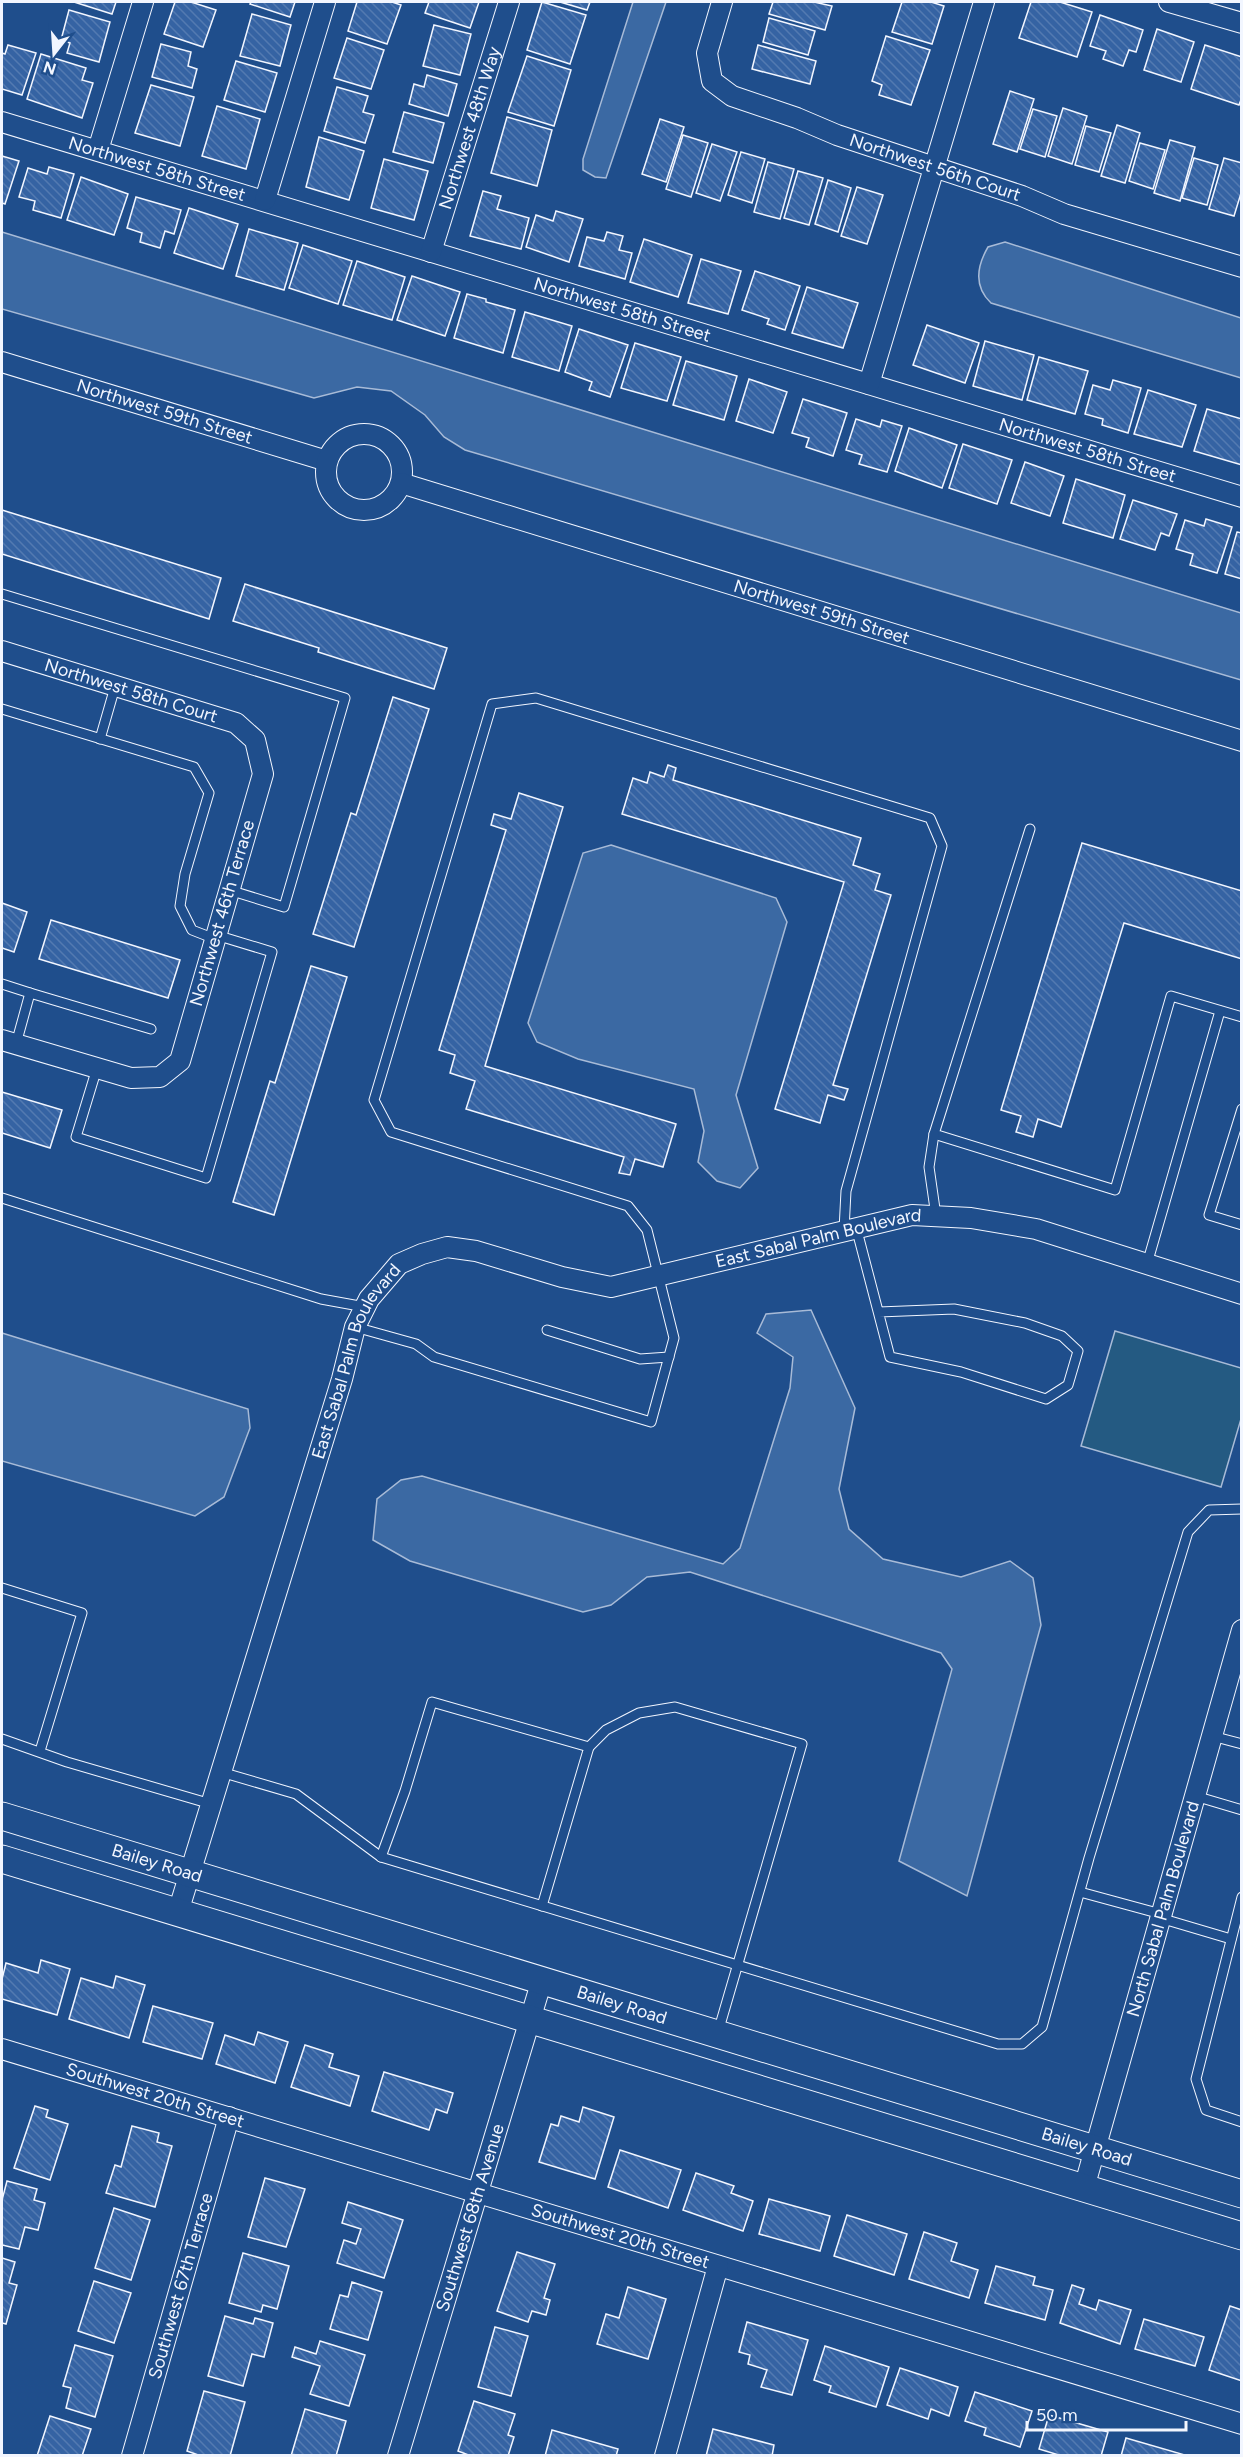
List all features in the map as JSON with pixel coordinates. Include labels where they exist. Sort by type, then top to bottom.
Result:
[{"type":"street","points":[[98,150],[143,2]]},
{"type":"street","points":[[265,200],[325,2]]},
{"type":"street","name":"Northwest 48th Way","points":[[431,252],[508,2]]},
{"type":"street","name":"Northwest 56th Court","points":[[722,2],[707,53],[712,81],[732,96],[797,118],[837,135],[1022,196],[1064,214],[1242,267]]},
{"type":"street","points":[[869,384],[984,2]]},
{"type":"street","points":[[1182,3],[1242,23]]},
{"type":"street","name":"Northwest 58th Street","points":[[2,122],[1242,497]]},
{"type":"street","name":"Northwest 59th Street","points":[[2,362],[327,460]]},
{"type":"street","points":[[351,435],[375,435],[385,440],[400,459],[401,483],[397,493],[380,507],[358,511],[338,501],[326,483],[327,460],[340,441],[351,435]]},
{"type":"street","name":"Northwest 59th Street","points":[[401,483],[1242,741]]},
{"type":"street","name":"Northwest 58th Court","points":[[2,651],[236,723],[255,741]]},
{"type":"street","name":"Northwest 46th Terrace","points":[[97,1068],[131,1078],[160,1077],[180,1061],[263,774],[255,741]]},
{"type":"street","points":[[9,1042],[97,1068]]},
{"type":"street","name":"East Sabal Palm Boulevard","points":[[178,1912],[356,1327],[369,1299],[399,1264],[447,1247],[476,1251],[562,1277],[611,1287],[912,1215],[971,1218],[1036,1229],[1242,1294]]},
{"type":"street","name":"North Sabal Palm Boulevard","points":[[1084,2188],[1242,1630]]},
{"type":"street","name":"Bailey Road","points":[[2,1816],[1242,2194]]},
{"type":"street","points":[[2,1858],[1242,2236]]},
{"type":"street","name":"Southwest 68th Avenue","points":[[398,2456],[542,1980]]},
{"type":"street","name":"Southwest 20th Street","points":[[2,2049],[1242,2424]]},
{"type":"street","name":"Southwest 67th Terrace","points":[[132,2456],[229,2117]]},
{"type":"street","points":[[665,2456],[718,2266]]},
{"type":"lane","points":[[2,594],[345,698],[284,907],[229,890]]},
{"type":"lane","points":[[100,739],[115,687]]},
{"type":"lane","points":[[356,1327],[416,1344],[434,1357],[651,1422],[674,1338],[646,1230],[628,1206],[391,1132],[374,1100],[492,704],[536,698],[930,818],[942,846],[846,1191],[850,1229],[879,1312],[890,1357],[961,1372],[1046,1398],[1068,1385],[1078,1351],[1062,1336],[1025,1323],[954,1309],[879,1312]]},
{"type":"lane","points":[[2,709],[195,767],[209,793],[185,874],[180,906],[192,930],[272,952],[206,1178],[76,1137],[97,1068]]},
{"type":"lane","points":[[936,1216],[929,1167],[934,1134],[1030,829]]},
{"type":"lane","points":[[2,984],[151,1029]]},
{"type":"lane","points":[[9,1042],[30,993]]},
{"type":"lane","points":[[934,1134],[1116,1190],[1172,996],[1242,1017]]},
{"type":"lane","points":[[1147,1264],[1220,1011]]},
{"type":"lane","points":[[1242,1109],[1209,1215],[1242,1225]]},
{"type":"lane","points":[[2,1198],[321,1299],[365,1307]]},
{"type":"lane","points":[[547,1330],[640,1359],[669,1357]]},
{"type":"lane","points":[[221,1772],[296,1794],[381,1857],[998,2044],[1022,2044],[1042,2027],[1188,1532],[1209,1510],[1242,1509]]},
{"type":"lane","points":[[2,1588],[82,1613],[40,1751]]},
{"type":"lane","points":[[381,1857],[405,1791],[432,1702],[589,1747]]},
{"type":"lane","points":[[542,1906],[589,1747],[606,1730],[639,1713],[675,1707],[802,1744],[736,1965],[718,2034]]},
{"type":"lane","points":[[1212,1736],[1242,1744]]},
{"type":"lane","points":[[2,1739],[67,1762],[212,1804]]},
{"type":"lane","points":[[1195,1796],[1242,1810]]},
{"type":"lane","points":[[1080,1892],[1231,1939]]},
{"type":"lane","points":[[1242,1897],[1196,2079],[1206,2110],[1242,2122]]},
{"type":"shaded area","points":[[633,2],[666,2],[606,178],[595,177],[583,170],[583,159]]},
{"type":"shaded area","points":[[2,232],[1241,613],[1241,680],[465,450],[444,437],[425,415],[391,391],[357,387],[314,398],[2,309]]},
{"type":"shaded area","points":[[1005,242],[1241,318],[1241,378],[991,303],[981,290],[979,269],[988,247]]},
{"type":"shaded area","points":[[611,845],[776,898],[787,922],[736,1095],[758,1168],[740,1188],[717,1181],[698,1162],[704,1131],[694,1089],[578,1059],[537,1042],[528,1023],[583,853]]},
{"type":"shaded area","points":[[811,1310],[855,1408],[839,1489],[849,1529],[883,1559],[961,1577],[1010,1561],[1033,1578],[1041,1625],[967,1896],[899,1861],[952,1669],[941,1653],[690,1572],[647,1577],[611,1605],[583,1612],[410,1561],[373,1540],[377,1499],[401,1480],[422,1476],[723,1564],[740,1548],[790,1388],[793,1357],[757,1333],[766,1314]]},
{"type":"shaded area","points":[[1115,1331],[1241,1368],[1241,1419],[1221,1487],[1081,1446]]},
{"type":"shaded area","points":[[2,1333],[248,1409],[250,1428],[224,1497],[195,1516],[2,1461]]},
{"type":"building","points":[[74,2],[116,2],[112,14]]},
{"type":"building","points":[[175,2],[191,2],[216,10],[203,47],[164,34]]},
{"type":"building","points":[[251,2],[295,2],[290,17],[250,4]]},
{"type":"building","points":[[357,2],[392,2],[401,5],[387,44],[348,31]]},
{"type":"building","points":[[429,2],[479,2],[470,28],[425,13]]},
{"type":"building","points":[[542,2],[586,15],[570,64],[527,50]]},
{"type":"building","points":[[560,2],[590,2],[587,10]]},
{"type":"building","points":[[773,2],[814,2],[832,6],[825,30],[769,14]]},
{"type":"building","points":[[902,2],[931,2],[944,6],[932,44],[892,32]]},
{"type":"building","points":[[1031,2],[1060,2],[1092,12],[1077,57],[1019,38]]},
{"type":"building","points":[[69,10],[110,22],[99,62],[67,53],[70,43],[61,40]]},
{"type":"building","points":[[252,14],[291,25],[280,66],[240,56]]},
{"type":"building","points":[[1100,15],[1143,30],[1136,52],[1129,50],[1123,66],[1103,59],[1106,51],[1090,46]]},
{"type":"building","points":[[769,18],[815,31],[808,55],[763,42]]},
{"type":"building","points":[[434,25],[471,34],[460,75],[423,66]]},
{"type":"building","points":[[1157,29],[1194,42],[1181,82],[1144,70]]},
{"type":"building","points":[[886,36],[930,50],[911,105],[879,95],[882,85],[872,81]]},
{"type":"building","points":[[347,38],[384,50],[371,89],[334,78]]},
{"type":"building","points":[[161,44],[191,52],[188,66],[197,69],[192,88],[152,77]]},
{"type":"building","points":[[8,45],[36,53],[22,95],[2,89],[2,53],[5,54]]},
{"type":"building","points":[[758,45],[816,61],[810,84],[752,69]]},
{"type":"building","points":[[1205,45],[1242,57],[1242,97],[1239,105],[1191,89]]},
{"type":"building","points":[[41,54],[86,68],[82,80],[93,83],[82,118],[27,99]]},
{"type":"building","points":[[527,56],[571,70],[554,126],[508,112]]},
{"type":"building","points":[[236,61],[277,73],[265,112],[224,100]]},
{"type":"building","points":[[427,75],[457,84],[448,116],[409,104],[414,84],[424,87]]},
{"type":"building","points":[[151,85],[194,97],[180,146],[135,133]]},
{"type":"building","points":[[337,87],[368,96],[363,112],[374,115],[365,143],[324,131]]},
{"type":"building","points":[[1010,91],[1034,99],[1017,152],[993,144]]},
{"type":"building","points":[[217,106],[260,119],[246,169],[202,156]]},
{"type":"building","points":[[1063,108],[1087,116],[1072,164],[1048,156]]},
{"type":"building","points":[[1033,109],[1057,116],[1045,157],[1020,149]]},
{"type":"building","points":[[404,112],[444,123],[433,163],[393,152]]},
{"type":"building","points":[[507,117],[552,130],[537,186],[491,173]]},
{"type":"building","points":[[660,119],[684,127],[666,182],[642,174]]},
{"type":"building","points":[[1117,125],[1140,133],[1125,183],[1101,176]]},
{"type":"building","points":[[1086,126],[1111,133],[1099,172],[1075,165]]},
{"type":"building","points":[[683,135],[708,143],[691,197],[666,189]]},
{"type":"building","points":[[319,137],[364,151],[349,200],[306,187]]},
{"type":"building","points":[[1170,140],[1195,147],[1180,201],[1154,193]]},
{"type":"building","points":[[1140,143],[1165,150],[1153,189],[1129,181]]},
{"type":"building","points":[[712,144],[737,152],[720,201],[696,193]]},
{"type":"building","points":[[741,152],[765,159],[752,203],[728,195]]},
{"type":"building","points":[[2,156],[19,161],[5,204],[2,203]]},
{"type":"building","points":[[1194,158],[1218,165],[1207,205],[1182,198]]},
{"type":"building","points":[[1224,158],[1242,163],[1242,190],[1234,216],[1209,209]]},
{"type":"building","points":[[384,159],[428,171],[414,220],[371,208]]},
{"type":"building","points":[[768,162],[794,169],[780,219],[754,212]]},
{"type":"building","points":[[49,167],[74,174],[61,218],[33,210],[35,201],[19,197],[28,168],[47,174]]},
{"type":"building","points":[[798,171],[823,178],[809,225],[784,218]]},
{"type":"building","points":[[81,177],[128,194],[114,235],[67,220]]},
{"type":"building","points":[[828,180],[851,188],[838,232],[815,224]]},
{"type":"building","points":[[857,187],[883,195],[867,244],[841,236]]},
{"type":"building","points":[[483,191],[501,196],[497,209],[529,218],[521,249],[470,236]]},
{"type":"building","points":[[136,197],[181,210],[174,234],[165,231],[160,248],[140,242],[142,233],[127,228]]},
{"type":"building","points":[[189,208],[238,224],[223,269],[174,253]]},
{"type":"building","points":[[556,211],[583,219],[569,262],[526,247],[536,215],[553,221]]},
{"type":"building","points":[[249,229],[298,243],[284,290],[236,276]]},
{"type":"building","points":[[607,232],[623,236],[619,250],[632,253],[625,279],[579,266],[587,237],[604,241]]},
{"type":"building","points":[[644,239],[692,255],[678,297],[630,282]]},
{"type":"building","points":[[303,245],[352,261],[338,304],[289,288]]},
{"type":"building","points":[[701,259],[741,271],[728,314],[688,303]]},
{"type":"building","points":[[357,261],[405,277],[392,320],[343,305]]},
{"type":"building","points":[[755,271],[800,286],[785,330],[767,324],[769,319],[742,310]]},
{"type":"building","points":[[412,276],[460,292],[445,336],[397,320]]},
{"type":"building","points":[[807,287],[858,303],[843,348],[792,333]]},
{"type":"building","points":[[467,294],[515,310],[503,353],[454,338]]},
{"type":"building","points":[[525,312],[572,326],[559,371],[512,357]]},
{"type":"building","points":[[927,325],[979,343],[965,383],[913,365]]},
{"type":"building","points":[[579,329],[628,345],[610,397],[589,390],[592,382],[565,372]]},
{"type":"building","points":[[985,341],[1034,355],[1022,400],[973,386]]},
{"type":"building","points":[[635,343],[681,357],[667,401],[621,388]]},
{"type":"building","points":[[1039,357],[1088,371],[1075,414],[1027,400]]},
{"type":"building","points":[[686,361],[737,376],[724,420],[673,405]]},
{"type":"building","points":[[749,379],[787,392],[773,433],[736,421]]},
{"type":"building","points":[[1113,380],[1141,388],[1128,433],[1102,425],[1103,419],[1085,414],[1093,385],[1110,390]]},
{"type":"building","points":[[1148,390],[1196,405],[1182,447],[1134,434]]},
{"type":"building","points":[[803,399],[847,413],[833,456],[806,447],[809,438],[792,433]]},
{"type":"building","points":[[1207,409],[1242,419],[1242,465],[1194,451]]},
{"type":"building","points":[[856,419],[880,427],[882,420],[902,426],[887,472],[859,464],[862,455],[846,450]]},
{"type":"building","points":[[909,428],[957,445],[942,488],[895,471]]},
{"type":"building","points":[[963,444],[1012,460],[997,504],[949,488]]},
{"type":"building","points":[[1025,462],[1064,476],[1050,516],[1011,503]]},
{"type":"building","points":[[1076,479],[1125,495],[1113,538],[1063,523]]},
{"type":"building","points":[[1133,500],[1177,514],[1169,536],[1161,533],[1155,550],[1120,539]]},
{"type":"building","points":[[2,510],[221,578],[209,619],[2,554]]},
{"type":"building","points":[[1206,519],[1232,527],[1217,573],[1190,565],[1193,554],[1176,549],[1185,520],[1204,526]]},
{"type":"building","points":[[1237,532],[1242,533],[1242,579],[1225,574]]},
{"type":"building","points":[[245,584],[447,648],[434,689],[318,652],[319,648],[233,621]]},
{"type":"building","points":[[393,697],[429,709],[354,947],[313,934],[351,813],[356,815]]},
{"type":"building","points":[[668,765],[676,768],[673,780],[861,838],[853,865],[880,874],[875,890],[891,895],[833,1085],[848,1089],[844,1100],[828,1095],[820,1123],[775,1109],[844,882],[622,814],[633,778],[647,783],[650,772],[664,777]]},
{"type":"building","points":[[519,793],[563,807],[485,1066],[676,1124],[663,1167],[635,1159],[630,1175],[619,1173],[624,1157],[466,1109],[475,1081],[450,1073],[455,1055],[439,1050],[506,830],[491,825],[494,814],[511,819]]},
{"type":"building","points":[[1082,843],[1242,891],[1242,959],[1124,923],[1061,1127],[1038,1119],[1033,1137],[1016,1132],[1021,1116],[1001,1110]]},
{"type":"building","points":[[2,903],[27,912],[14,952],[2,948]]},
{"type":"building","points":[[51,920],[180,960],[168,998],[39,959]]},
{"type":"building","points":[[311,966],[347,977],[274,1215],[233,1202],[270,1081],[275,1083]]},
{"type":"building","points":[[2,1092],[62,1110],[50,1148],[2,1133]]},
{"type":"building","points":[[41,1960],[70,1969],[57,2015],[2,1999],[2,1979],[6,1963],[38,1973]]},
{"type":"building","points":[[116,1976],[145,1985],[129,2038],[69,2019],[81,1978],[113,1988]]},
{"type":"building","points":[[153,2006],[213,2023],[202,2059],[143,2042]]},
{"type":"building","points":[[258,2032],[288,2042],[275,2083],[216,2064],[225,2035],[254,2045]]},
{"type":"building","points":[[305,2045],[333,2054],[329,2067],[359,2076],[350,2106],[291,2087]]},
{"type":"building","points":[[384,2072],[453,2093],[447,2113],[436,2109],[429,2130],[372,2111]]},
{"type":"building","points":[[35,2106],[48,2110],[46,2117],[68,2124],[50,2180],[14,2168]]},
{"type":"building","points":[[583,2107],[614,2117],[595,2179],[539,2162],[551,2124],[558,2126],[561,2116],[579,2122]]},
{"type":"building","points":[[132,2126],[159,2133],[157,2142],[172,2146],[155,2207],[106,2193],[115,2165],[121,2167]]},
{"type":"building","points":[[620,2150],[681,2170],[668,2208],[608,2187]]},
{"type":"building","points":[[696,2173],[734,2186],[731,2193],[753,2201],[743,2231],[683,2210]]},
{"type":"building","points":[[265,2178],[305,2189],[286,2247],[248,2237]]},
{"type":"building","points":[[7,2181],[37,2189],[34,2200],[45,2203],[38,2230],[25,2227],[19,2249],[2,2245],[2,2200]]},
{"type":"building","points":[[769,2199],[830,2216],[820,2251],[759,2234]]},
{"type":"building","points":[[348,2202],[403,2220],[384,2278],[337,2263],[344,2240],[356,2244],[361,2229],[342,2223]]},
{"type":"building","points":[[114,2208],[150,2220],[131,2280],[95,2268]]},
{"type":"building","points":[[847,2215],[907,2234],[894,2275],[834,2256]]},
{"type":"building","points":[[924,2232],[957,2243],[951,2261],[978,2270],[969,2298],[909,2279]]},
{"type":"building","points":[[517,2252],[555,2264],[544,2298],[550,2300],[546,2315],[532,2311],[528,2322],[497,2311]]},
{"type":"building","points":[[243,2253],[289,2266],[277,2309],[263,2305],[261,2312],[229,2303]]},
{"type":"building","points":[[2,2258],[15,2262],[9,2283],[17,2285],[6,2324],[2,2323]]},
{"type":"building","points":[[996,2266],[1035,2277],[1033,2285],[1053,2290],[1045,2320],[985,2303]]},
{"type":"building","points":[[94,2281],[131,2293],[114,2343],[78,2331]]},
{"type":"building","points":[[352,2282],[382,2292],[368,2340],[330,2329],[340,2295],[348,2297]]},
{"type":"building","points":[[1072,2285],[1084,2289],[1079,2304],[1096,2310],[1099,2300],[1131,2310],[1120,2344],[1060,2323]]},
{"type":"building","points":[[628,2287],[666,2299],[648,2359],[597,2344],[606,2314],[619,2318]]},
{"type":"building","points":[[1230,2306],[1242,2310],[1242,2381],[1209,2370]]},
{"type":"building","points":[[225,2316],[253,2324],[255,2318],[273,2323],[264,2357],[252,2354],[243,2386],[208,2376]]},
{"type":"building","points":[[1144,2319],[1204,2337],[1195,2366],[1135,2349]]},
{"type":"building","points":[[747,2322],[808,2340],[792,2395],[761,2387],[767,2370],[748,2364],[750,2355],[739,2352]]},
{"type":"building","points":[[495,2327],[528,2336],[511,2396],[478,2387]]},
{"type":"building","points":[[320,2341],[365,2355],[349,2406],[310,2394],[320,2366],[292,2357],[295,2347],[316,2354]]},
{"type":"building","points":[[75,2345],[113,2356],[95,2417],[66,2408],[71,2388],[63,2386]]},
{"type":"building","points":[[825,2346],[889,2367],[876,2407],[829,2392],[831,2386],[814,2380]]},
{"type":"building","points":[[900,2368],[958,2387],[949,2416],[931,2409],[928,2419],[887,2405]]},
{"type":"building","points":[[204,2391],[245,2402],[230,2456],[201,2456],[187,2451]]},
{"type":"building","points":[[975,2392],[1032,2411],[1020,2447],[984,2435],[986,2428],[965,2421]]},
{"type":"building","points":[[474,2401],[515,2414],[508,2435],[514,2437],[508,2456],[471,2456],[458,2451]]},
{"type":"building","points":[[305,2409],[346,2421],[336,2456],[291,2456]]},
{"type":"building","points":[[1049,2415],[1108,2432],[1101,2456],[1062,2456],[1039,2449]]},
{"type":"building","points":[[50,2416],[91,2429],[82,2456],[37,2456]]},
{"type":"building","points":[[713,2429],[774,2445],[772,2456],[706,2456]]},
{"type":"building","points":[[552,2430],[618,2449],[616,2456],[545,2456]]},
{"type":"building","points":[[1126,2438],[1185,2455],[1121,2456]]}]
